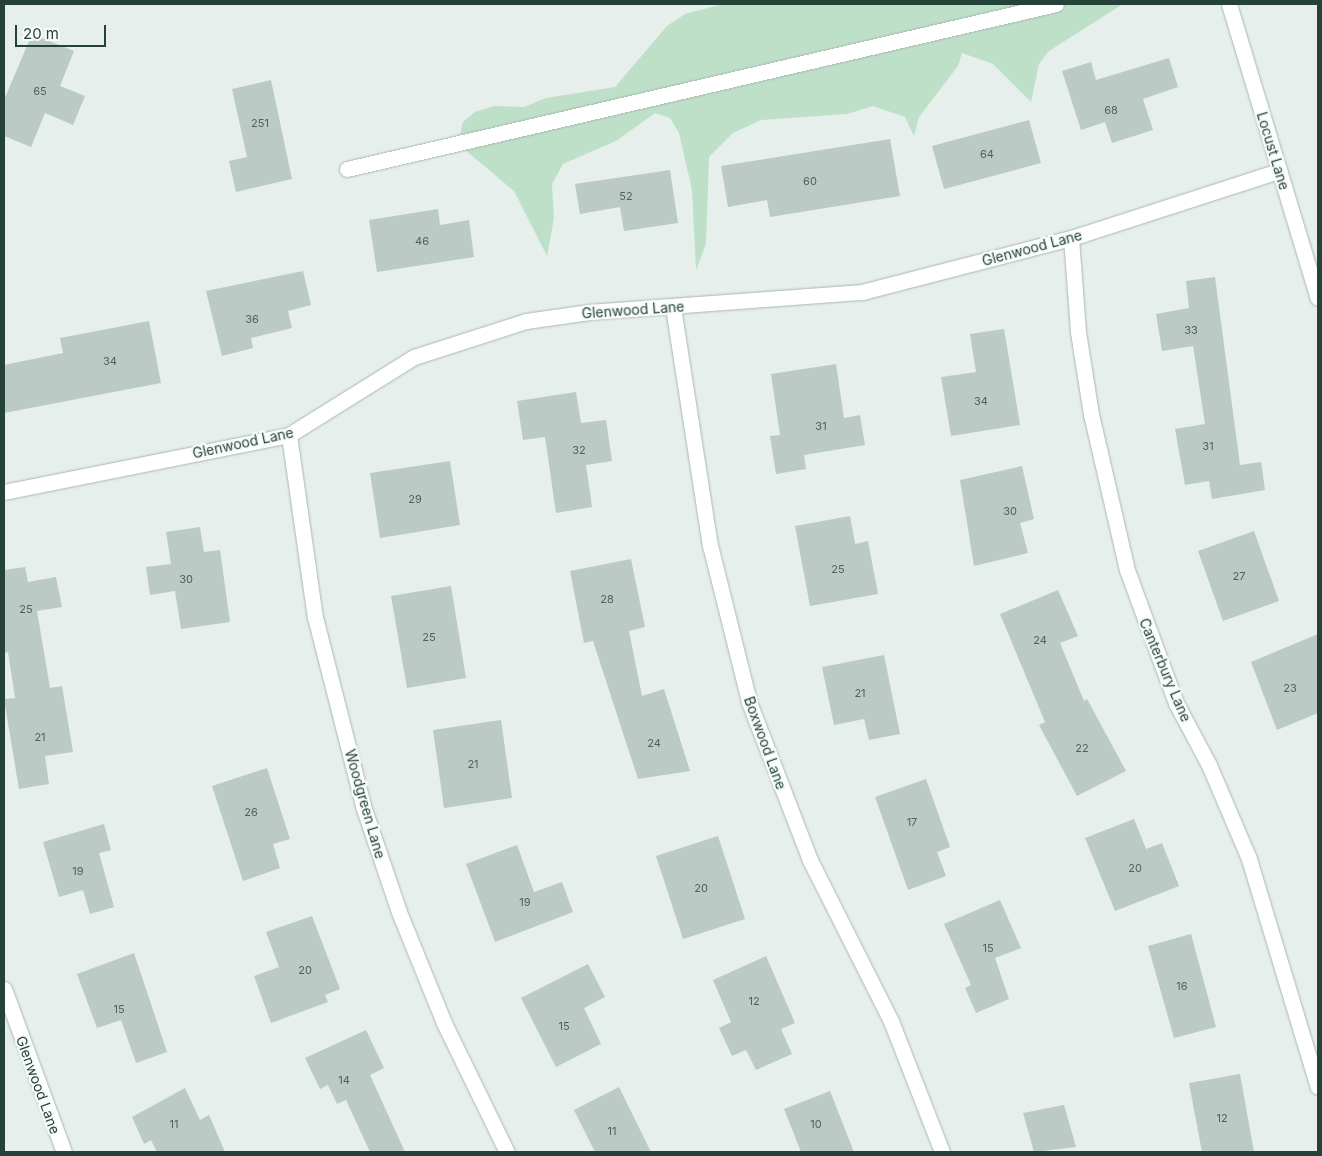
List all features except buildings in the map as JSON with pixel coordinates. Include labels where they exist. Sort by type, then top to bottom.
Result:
[{"type":"street","points":[[347,169],[1056,4]]},
{"type":"street","name":"Locust Lane","points":[[1229,4],[1318,298]]},
{"type":"street","name":"Glenwood Lane","points":[[4,492],[289,435],[414,357],[458,340],[526,321],[862,292],[1071,238],[1279,171]]},
{"type":"street","name":"Canterbury Lane","points":[[1071,238],[1078,332],[1091,414],[1127,570],[1176,703],[1209,765],[1249,860],[1318,1087]]},
{"type":"street","name":"Boxwood Lane","points":[[673,307],[710,545],[749,702],[810,860],[891,1021],[942,1152]]},
{"type":"street","name":"Woodgreen Lane","points":[[289,435],[315,618],[363,806],[398,912],[444,1023],[507,1152]]},
{"type":"street","name":"Glenwood Lane","points":[[4,989],[64,1152]]},
{"type":"green space","points":[[723,4],[1123,4],[1049,51],[1039,64],[1031,102],[993,64],[962,53],[958,66],[919,117],[914,136],[905,117],[873,106],[847,114],[761,120],[733,133],[709,157],[706,244],[696,270],[692,190],[679,133],[670,118],[655,113],[616,141],[563,164],[552,184],[554,218],[547,256],[514,191],[458,144],[463,122],[475,112],[494,106],[524,107],[546,98],[615,87],[667,26],[685,14]]}]
